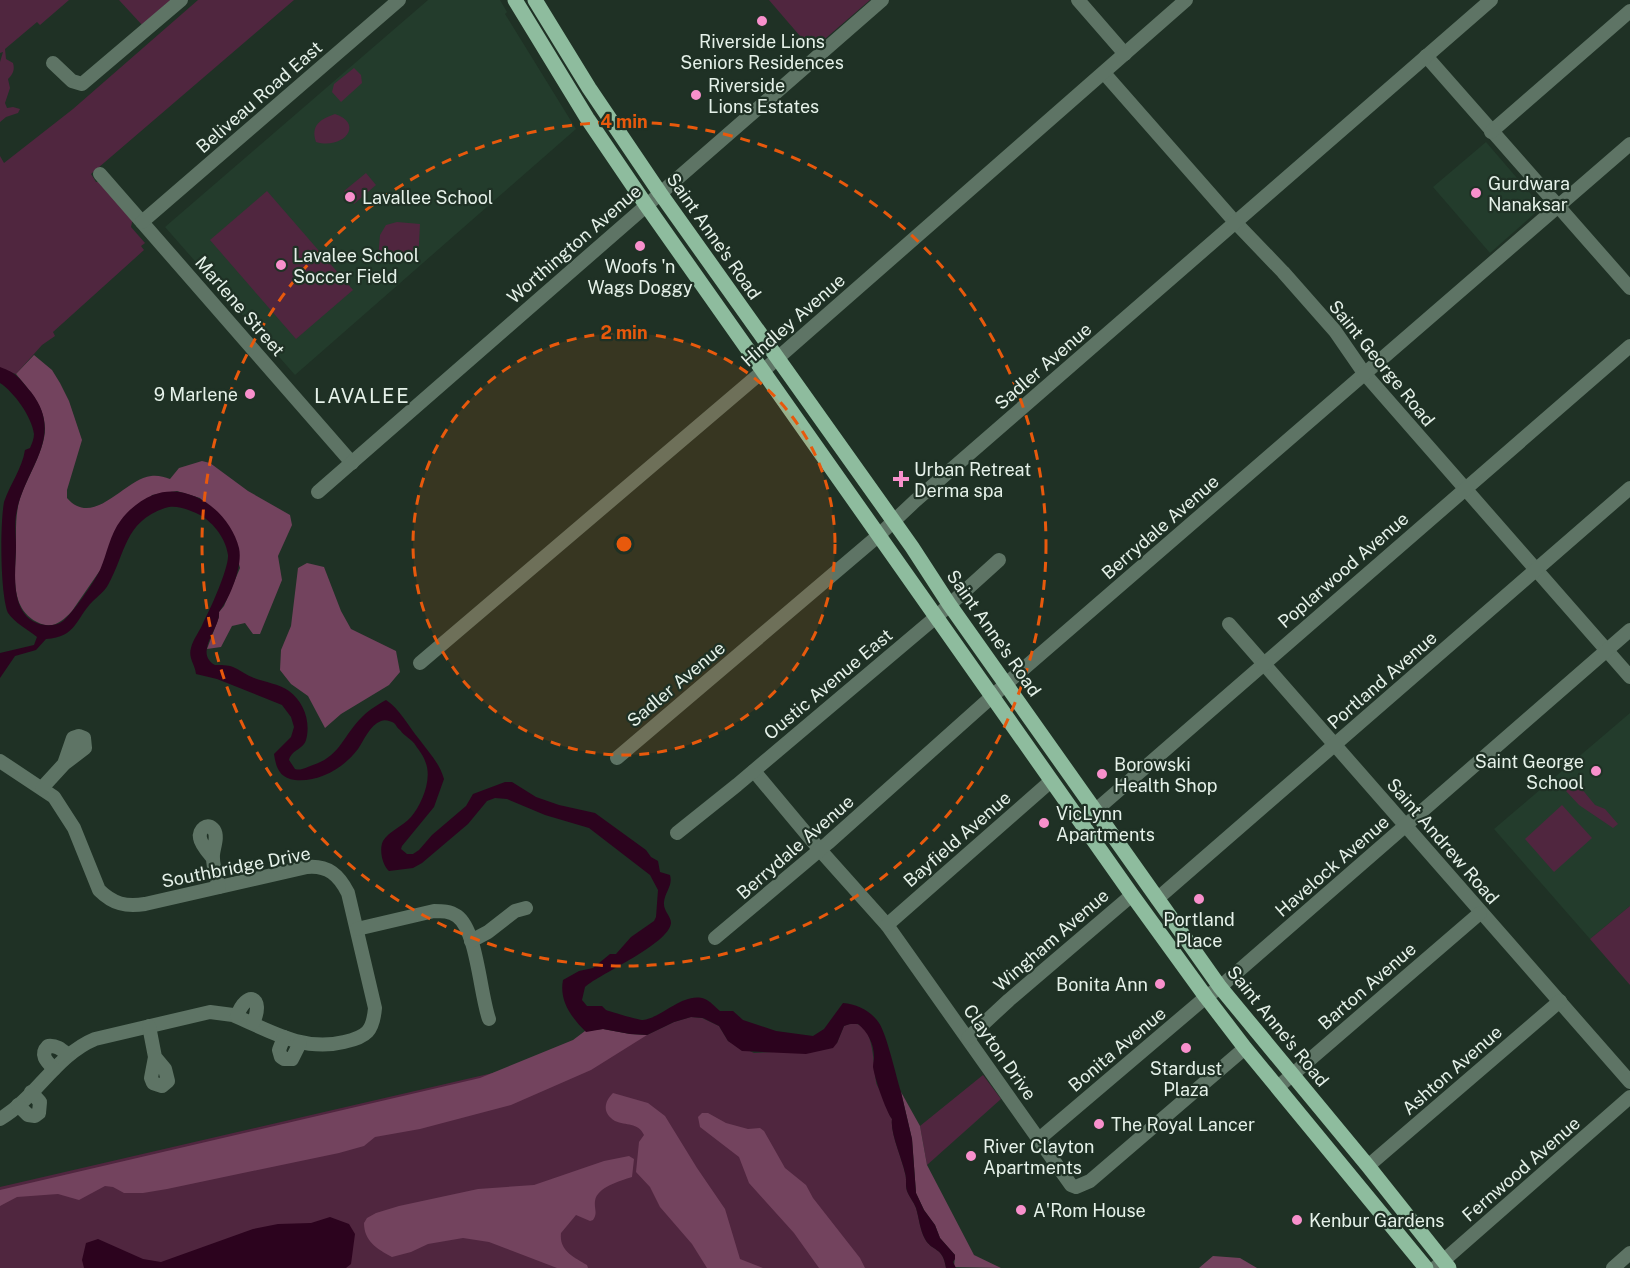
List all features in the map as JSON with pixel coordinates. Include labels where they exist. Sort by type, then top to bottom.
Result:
[{"type":"main road","name":"Saint Anne's Road","points":[[515,0],[587,118],[646,205],[1132,895],[1245,1048],[1426,1268]]},
{"type":"main road","name":"Saint Anne's Road","points":[[535,0],[589,88],[660,193],[912,547],[949,604],[1220,987],[1368,1166],[1442,1266]]},
{"type":"street","points":[[53,63],[72,81],[82,84],[181,0]]},
{"type":"street","name":"Beliveau Road East","points":[[142,222],[399,0]]},
{"type":"street","name":"Worthington Avenue","points":[[318,492],[882,0]]},
{"type":"street","points":[[1078,0],[1125,54]]},
{"type":"street","name":"Hindley Avenue","points":[[420,663],[763,371],[1186,0]]},
{"type":"street","name":"Sadler Avenue","points":[[617,758],[879,536],[892,522],[1491,0]]},
{"type":"street","points":[[1491,132],[1630,11]]},
{"type":"street","points":[[1426,56],[1630,288]]},
{"type":"street","name":"Saint George Road","points":[[1104,73],[1335,331],[1364,374],[1630,677]]},
{"type":"street","name":"Berrydale Avenue","points":[[715,938],[820,850],[1006,684],[1630,144]]},
{"type":"street","name":"Marlene Street","points":[[100,174],[352,463]]},
{"type":"street","name":"Poplarwood Avenue","points":[[1081,823],[1630,346]]},
{"type":"street","name":"Portland Avenue","points":[[1157,899],[1630,488]]},
{"type":"street","name":"Oustic Avenue East","points":[[677,833],[936,617],[999,560]]},
{"type":"street","name":"Saint Andrew Road","points":[[1229,624],[1630,1082]]},
{"type":"street","name":"Havelock Avenue","points":[[1220,987],[1630,630]]},
{"type":"street","name":"Southbridge Drive","points":[[0,761],[54,797],[70,821],[99,890],[114,902],[132,906],[307,867],[324,868],[341,879],[348,893],[375,1008],[374,1022],[368,1032],[359,1038],[318,1046],[300,1043],[237,1016],[221,1012],[210,1012],[95,1039],[83,1044],[68,1055],[18,1105],[0,1119]]},
{"type":"street","points":[[42,788],[64,764]]},
{"type":"street","name":"Clayton Drive","points":[[753,771],[887,925],[1071,1185],[1076,1187],[1090,1180],[1245,1048]]},
{"type":"street","name":"Bayfield Avenue","points":[[887,925],[1052,781]]},
{"type":"street","points":[[213,858],[219,887]]},
{"type":"street","name":"Wingham Avenue","points":[[968,1038],[1132,895]]},
{"type":"street","points":[[471,940],[488,932],[515,911],[526,908]]},
{"type":"street","points":[[357,929],[434,911],[445,911],[457,916],[470,933],[484,1006],[489,1019]]},
{"type":"street","name":"Barton Avenue","points":[[1278,1087],[1480,913]]},
{"type":"street","name":"Bonita Avenue","points":[[1039,1139],[1220,987]]},
{"type":"street","points":[[237,1016],[242,1003],[249,999],[253,1000],[258,1010],[252,1023]]},
{"type":"street","name":"Ashton Avenue","points":[[1368,1166],[1560,1001]]},
{"type":"street","points":[[148,1026],[155,1057]]},
{"type":"street","points":[[284,1037],[279,1050],[284,1059],[292,1059],[295,1056],[300,1043]]},
{"type":"street","points":[[54,1069],[45,1060],[44,1050],[48,1046],[54,1045],[68,1055]]},
{"type":"street","points":[[18,1105],[28,1115],[35,1116],[39,1113],[40,1102],[31,1092]]},
{"type":"street","name":"Fernwood Avenue","points":[[1442,1266],[1630,1097]]},
{"type":"street","points":[[1613,1268],[1630,1253]]},
{"type":"shaded area","points":[[0,0],[69,0],[40,25],[37,22],[5,49],[6,59],[13,63],[14,68],[8,79],[10,88],[5,103],[7,108],[20,109],[18,113],[0,122],[0,62],[3,52],[0,53]]},
{"type":"shaded area","points":[[119,0],[174,0],[143,26]]},
{"type":"shaded area","points":[[198,0],[294,0],[91,174],[96,182],[99,182],[133,218],[131,227],[145,243],[141,246],[144,250],[53,332],[55,336],[42,345],[16,374],[0,369],[0,156],[4,163],[73,109]]},
{"type":"shaded area","name":"Lavallee School","points":[[428,0],[500,0],[507,12],[505,14],[576,129],[295,375],[165,227]]},
{"type":"shaded area","points":[[769,0],[870,0],[812,50]]},
{"type":"shaded area","points":[[354,68],[361,75],[362,83],[341,102],[332,92],[334,84]]},
{"type":"shaded area","points":[[335,114],[344,118],[348,124],[347,135],[335,142],[326,144],[316,142],[314,131],[318,124]]},
{"type":"shaded area","points":[[1486,142],[1542,207],[1490,253],[1433,187]]},
{"type":"shaded area","points":[[366,173],[376,185],[354,204],[344,191]]},
{"type":"shaded area","name":"Lavalee School Soccer Field","points":[[267,191],[353,290],[296,339],[210,240]]},
{"type":"shaded area","points":[[397,222],[420,224],[418,262],[378,259],[380,235],[386,225]]},
{"type":"shaded area","points":[[34,355],[52,370],[60,383],[69,401],[82,440],[67,490],[67,498],[77,506],[88,508],[98,505],[141,479],[161,476],[170,479],[179,468],[202,461],[210,463],[248,491],[290,515],[292,525],[278,556],[282,580],[260,634],[253,634],[245,623],[232,626],[221,647],[207,649],[219,612],[224,606],[240,568],[230,528],[200,498],[177,491],[152,495],[72,611],[56,624],[47,625],[37,622],[21,607],[15,577],[16,519],[20,499],[40,453],[45,429],[39,406],[16,374]]},
{"type":"shaded area","points":[[0,367],[14,374],[31,392],[41,408],[44,423],[44,437],[40,451],[22,494],[16,519],[16,592],[24,614],[33,621],[47,625],[54,625],[67,618],[97,575],[117,526],[128,512],[144,499],[167,492],[181,492],[206,503],[227,523],[234,535],[240,555],[235,582],[219,612],[207,647],[209,660],[215,665],[231,666],[254,678],[281,687],[299,701],[308,726],[305,743],[290,756],[289,760],[295,769],[300,770],[330,756],[363,716],[386,700],[400,713],[433,758],[444,779],[434,807],[402,846],[401,849],[407,854],[413,854],[419,850],[432,835],[466,806],[473,794],[505,782],[512,782],[536,797],[559,805],[595,813],[646,850],[658,861],[660,872],[670,875],[664,905],[671,923],[659,940],[647,949],[585,987],[582,1000],[587,1006],[602,1006],[606,1010],[643,1020],[689,999],[705,999],[720,1011],[733,1011],[743,1020],[776,1031],[813,1036],[824,1029],[843,1003],[868,1012],[882,1029],[901,1092],[912,1139],[916,1193],[940,1238],[955,1255],[953,1262],[956,1268],[946,1268],[940,1253],[928,1243],[923,1235],[916,1208],[907,1191],[906,1175],[894,1138],[892,1119],[876,1079],[872,1043],[858,1024],[844,1026],[833,1048],[806,1054],[742,1051],[728,1041],[719,1026],[703,1018],[691,1017],[674,1022],[647,1035],[603,1029],[586,1032],[567,1008],[562,988],[563,980],[579,971],[593,968],[610,954],[616,954],[631,937],[654,921],[658,890],[650,875],[589,828],[545,815],[507,799],[495,798],[487,801],[468,824],[422,863],[413,868],[389,871],[382,857],[383,841],[415,812],[425,790],[428,775],[419,749],[390,721],[383,720],[377,723],[352,756],[330,773],[304,780],[285,777],[277,767],[274,754],[291,737],[294,727],[291,717],[282,705],[217,679],[196,674],[190,655],[191,648],[219,589],[228,561],[225,543],[210,522],[200,515],[183,508],[169,507],[141,521],[128,540],[106,587],[70,631],[56,638],[46,639],[36,650],[15,656],[0,678],[0,653],[34,645],[37,637],[8,613],[3,590],[1,542],[4,502],[25,450],[30,448],[34,434],[30,420],[22,406],[0,383]]},
{"type":"shaded area","points":[[307,563],[324,567],[341,611],[351,629],[396,651],[400,672],[389,685],[341,714],[325,728],[308,696],[291,684],[280,670],[281,650],[291,626],[298,568]]},
{"type":"shaded area","name":"Saint George School","points":[[1630,713],[1630,906],[1590,939],[1494,829]]},
{"type":"shaded area","points":[[1576,782],[1595,805],[1605,809],[1618,824],[1613,828],[1579,805],[1566,791]]},
{"type":"shaded area","points":[[1562,805],[1592,838],[1554,872],[1525,839]]},
{"type":"shaded area","points":[[1630,906],[1630,985],[1590,939]]},
{"type":"shaded area","points":[[691,1017],[702,1018],[719,1026],[728,1041],[754,1053],[837,1043],[844,1026],[855,1024],[862,1027],[868,1034],[871,1044],[877,1085],[892,1119],[894,1138],[906,1175],[907,1191],[916,1208],[925,1239],[940,1253],[946,1268],[0,1268],[0,1187],[557,1058],[647,1035],[674,1022]]},
{"type":"shaded area","points":[[603,1029],[647,1035],[591,1070],[511,1105],[420,1129],[375,1137],[364,1146],[339,1153],[167,1189],[124,1193],[113,1187],[105,1186],[79,1200],[58,1194],[17,1197],[0,1206],[0,1190],[480,1078],[573,1040],[585,1031]]},
{"type":"shaded area","points":[[983,1075],[1001,1099],[927,1165],[920,1126]]},
{"type":"shaded area","points":[[901,1092],[920,1126],[927,1165],[974,1255],[1001,1268],[954,1267],[955,1255],[940,1238],[916,1193],[912,1139]]},
{"type":"shaded area","points":[[613,1093],[648,1103],[665,1116],[725,1209],[740,1259],[763,1268],[707,1268],[692,1244],[660,1207],[650,1187],[636,1172],[639,1142],[644,1135],[638,1128],[619,1123],[608,1115],[606,1104]]},
{"type":"shaded area","points":[[702,1113],[708,1113],[726,1123],[748,1129],[760,1128],[764,1131],[785,1168],[806,1185],[813,1198],[860,1258],[865,1268],[819,1268],[794,1233],[749,1183],[739,1157],[700,1127],[698,1117]]},
{"type":"shaded area","points":[[629,1156],[634,1159],[632,1177],[610,1185],[600,1192],[595,1201],[596,1213],[593,1220],[590,1221],[576,1215],[561,1233],[565,1249],[588,1268],[557,1268],[489,1242],[463,1238],[428,1244],[392,1257],[372,1244],[366,1235],[364,1223],[367,1218],[399,1206],[478,1189],[534,1185],[604,1161]]},
{"type":"shaded area","points":[[330,1217],[349,1224],[355,1234],[351,1264],[346,1268],[84,1268],[82,1260],[86,1243],[98,1239],[143,1259],[161,1262],[253,1229],[278,1224],[311,1223]]},
{"type":"shaded area","points":[[1213,1256],[1240,1258],[1257,1268],[1199,1268]]},
{"type":"place","name":"Riverside Lions Seniors Residences","points":[[762,21]]},
{"type":"place","name":"Riverside Lions Estates","points":[[696,95]]},
{"type":"place","name":"Gurdwara Nanaksar","points":[[1476,193]]},
{"type":"place","name":"Lavallee School","points":[[350,197]]},
{"type":"place","name":"Woofs 'n Wags Doggy","points":[[640,246]]},
{"type":"place","name":"Lavalee School Soccer Field","points":[[281,265]]},
{"type":"place","name":"9 Marlene","points":[[250,394]]},
{"type":"place","name":"Urban Retreat Derma spa","points":[[901,479]]},
{"type":"place","name":"Saint George School","points":[[1596,771]]},
{"type":"place","name":"Borowski Health Shop","points":[[1102,774]]},
{"type":"place","name":"VicLynn Apartments","points":[[1044,823]]},
{"type":"place","name":"Portland Place","points":[[1199,899]]},
{"type":"place","name":"Bonita Ann","points":[[1160,984]]},
{"type":"place","name":"Stardust Plaza","points":[[1186,1048]]},
{"type":"place","name":"The Royal Lancer","points":[[1099,1124]]},
{"type":"place","name":"River Clayton Apartments","points":[[971,1156]]},
{"type":"place","name":"A'Rom House","points":[[1021,1210]]},
{"type":"place","name":"Kenbur Gardens","points":[[1297,1220]]},
{"type":"district","name":"LAVALEE","points":[[362,396]]}]
